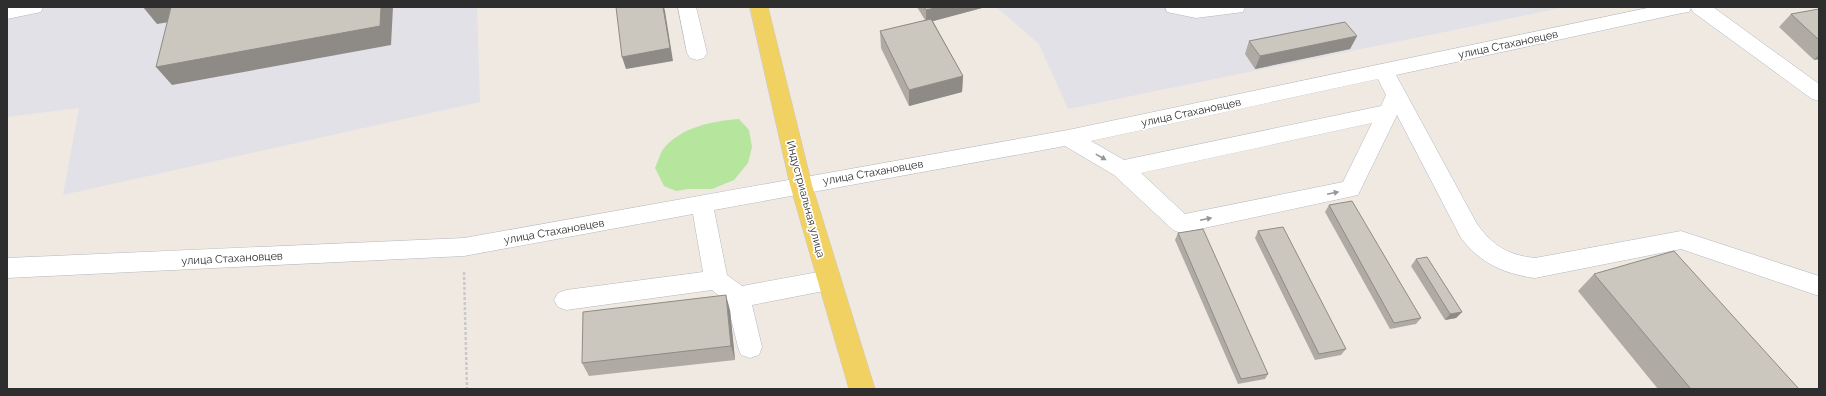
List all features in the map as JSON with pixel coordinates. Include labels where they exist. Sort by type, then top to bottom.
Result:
[{"type":"main road","name":"Индустриальная улица","points":[[758,7],[800,185],[829,280],[858,388]]},
{"type":"street","points":[[7,12],[34,7]]},
{"type":"street","points":[[687,7],[697,53]]},
{"type":"street","points":[[1174,7],[1194,10],[1236,7]]},
{"type":"street","name":"улица Стахановцев","points":[[7,268],[464,247],[800,185],[1068,138],[1682,7]]},
{"type":"street","points":[[1700,7],[1819,94]]},
{"type":"street","points":[[1383,70],[1391,104],[1469,231],[1477,243],[1489,254],[1504,262],[1520,267],[1536,268],[1681,240],[1819,286]]},
{"type":"street","points":[[1068,138],[1122,169],[1181,224],[1350,189],[1391,104]]},
{"type":"street","points":[[1122,169],[1391,104]]},
{"type":"street","points":[[702,204],[716,280],[738,298],[750,347]]},
{"type":"street","points":[[566,300],[716,280]]},
{"type":"street","points":[[738,298],[829,280]]},
{"type":"path","points":[[464,247],[467,389]]},
{"type":"shaded area","points":[[7,7],[477,7],[480,102],[63,195],[79,108],[7,117]]},
{"type":"shaded area","points":[[996,7],[1566,7],[1068,109],[1039,44]]},
{"type":"green space","points":[[739,119],[749,130],[752,147],[748,163],[734,180],[712,189],[689,189],[676,191],[664,186],[655,168],[664,148],[671,141],[698,126],[718,121]]},
{"type":"building","points":[[171,7],[381,7],[380,26],[156,67]]},
{"type":"building","points":[[616,7],[663,7],[670,48],[622,57]]},
{"type":"building","points":[[924,7],[939,7],[926,10]]},
{"type":"building","points":[[1819,9],[1819,40],[1791,14]]},
{"type":"building","points":[[931,19],[963,76],[909,90],[880,31]]},
{"type":"building","points":[[1345,22],[1357,36],[1260,56],[1249,41]]},
{"type":"building","points":[[1352,201],[1421,318],[1394,323],[1329,205]]},
{"type":"building","points":[[1283,227],[1346,349],[1319,354],[1258,231]]},
{"type":"building","points":[[1203,229],[1268,374],[1241,379],[1178,233]]},
{"type":"building","points":[[1674,251],[1799,389],[1691,389],[1594,274]]},
{"type":"building","points":[[1427,257],[1462,312],[1450,314],[1416,259]]},
{"type":"building","points":[[726,295],[731,346],[582,363],[583,312]]}]
